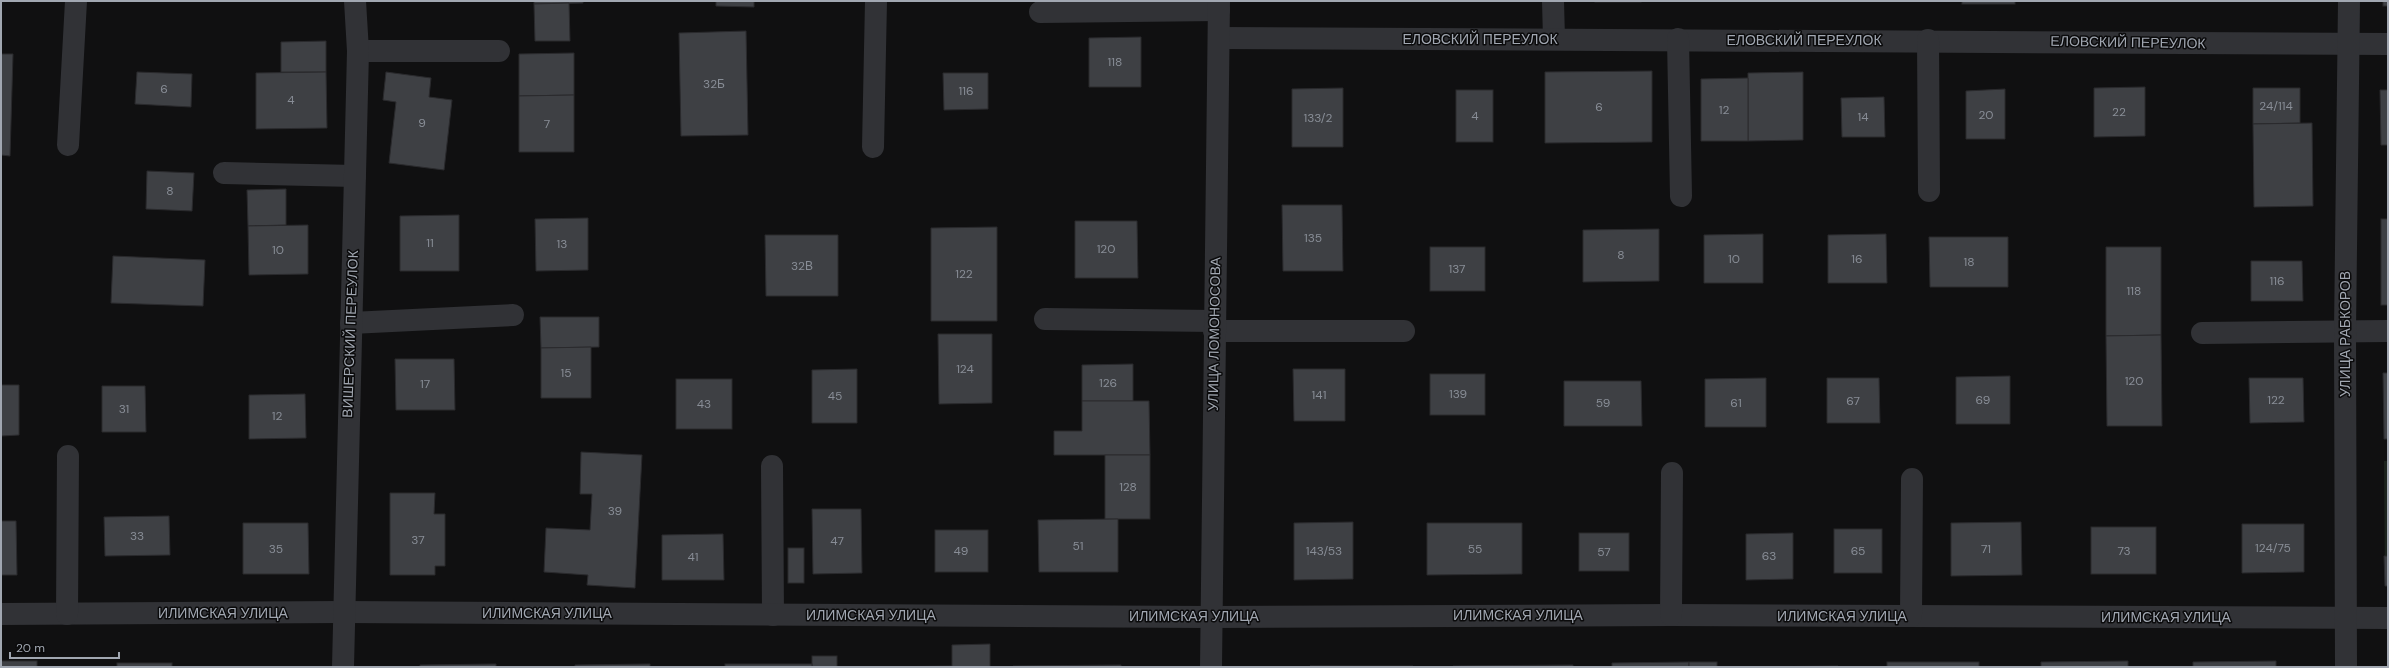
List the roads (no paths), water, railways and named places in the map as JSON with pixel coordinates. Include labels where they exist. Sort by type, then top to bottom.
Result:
[{"type":"street","points":[[68,145],[76,1]]},
{"type":"street","name":"ВИШЕРСКИЙ ПЕРЕУЛОК","points":[[343,667],[350,323],[358,51],[355,1]]},
{"type":"street","points":[[873,147],[876,1]]},
{"type":"street","points":[[1553,1],[1554,39]]},
{"type":"street","name":"УЛИЦА РАБКОРОВ","points":[[2346,667],[2344,331],[2350,44],[2349,1]]},
{"type":"street","points":[[1040,12],[1219,5]]},
{"type":"street","name":"УЛИЦА ЛОМОНОСОВА","points":[[1210,667],[1219,5]]},
{"type":"street","name":"ЕЛОВСКИЙ ПЕРЕУЛОК","points":[[1219,38],[1928,40],[2388,44]]},
{"type":"street","points":[[1678,39],[1681,196]]},
{"type":"street","points":[[1928,40],[1929,191]]},
{"type":"street","points":[[358,51],[499,51]]},
{"type":"street","points":[[224,172],[355,176]]},
{"type":"street","points":[[350,323],[513,315]]},
{"type":"street","points":[[1045,319],[1214,326],[1404,331]]},
{"type":"street","points":[[2202,333],[2388,331]]},
{"type":"street","points":[[67,614],[68,456]]},
{"type":"street","points":[[772,466],[773,615]]},
{"type":"street","points":[[1671,615],[1672,473]]},
{"type":"street","points":[[1911,616],[1912,479]]},
{"type":"street","name":"ИЛИМСКАЯ УЛИЦА","points":[[1,614],[343,612],[1210,617],[1671,615],[2388,618]]}]
